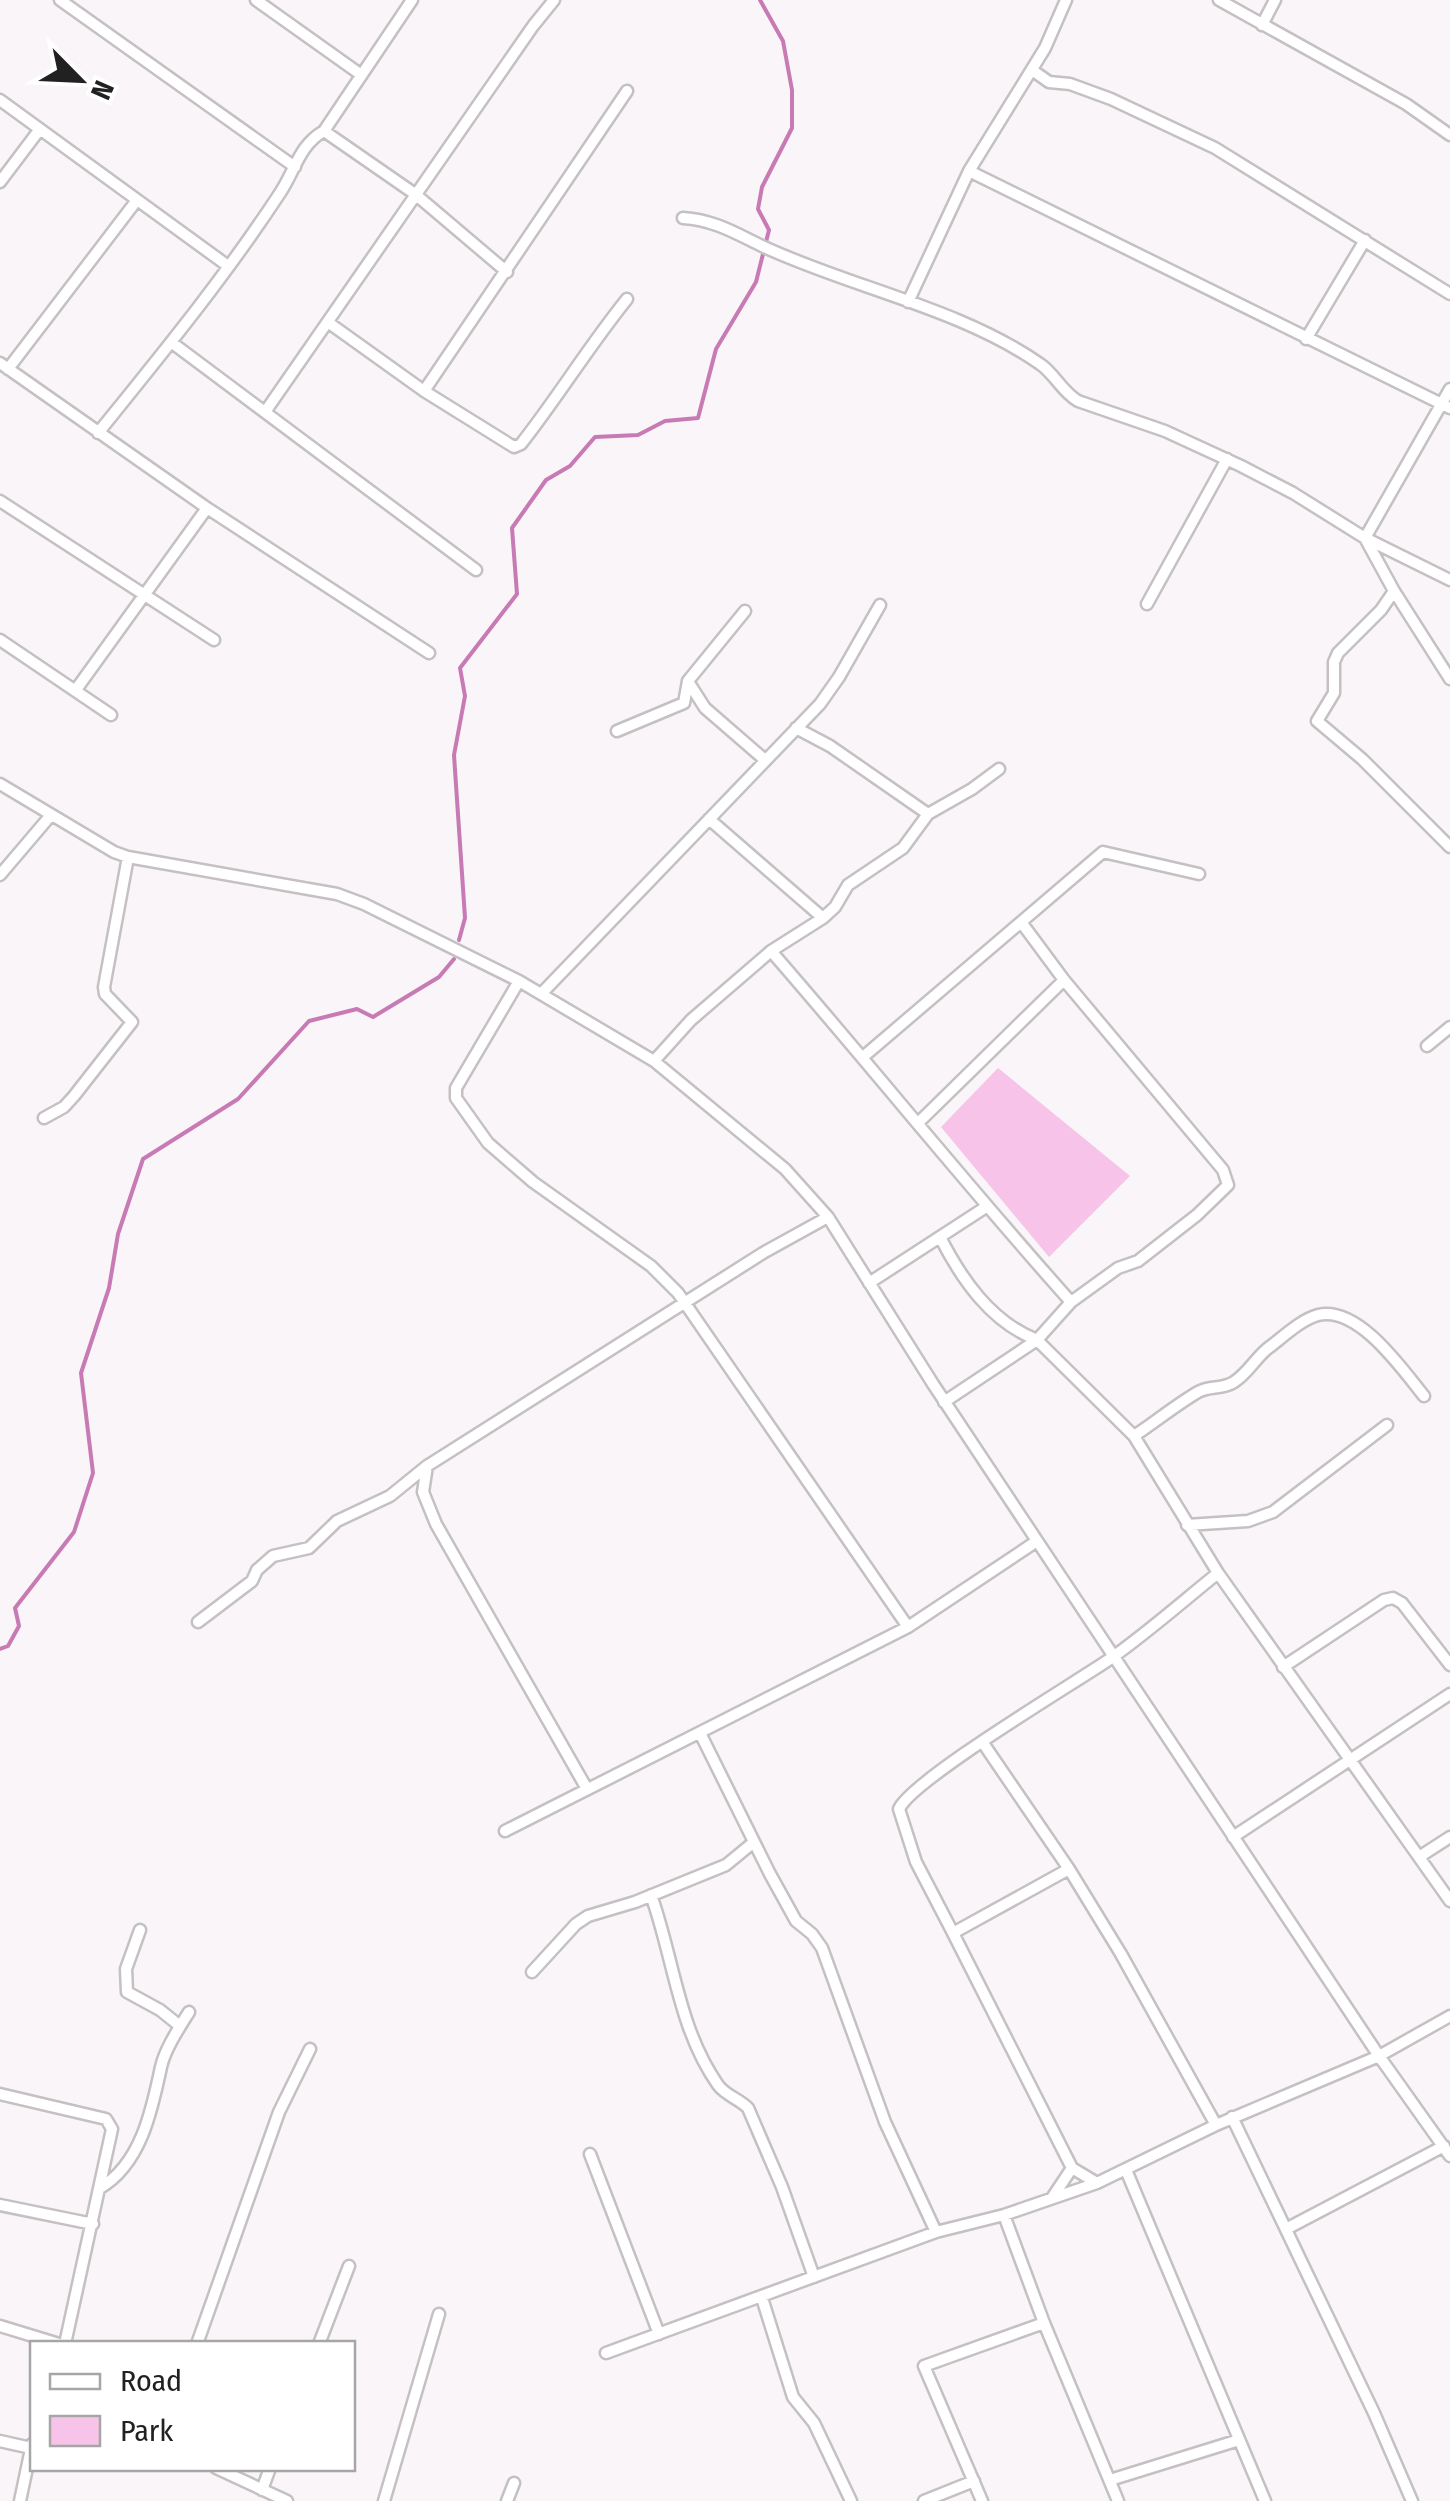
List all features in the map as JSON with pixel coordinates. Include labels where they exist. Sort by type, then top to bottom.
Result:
[{"type":"street","points":[[60,0],[295,167]]},
{"type":"street","points":[[256,0],[271,4],[360,74]]},
{"type":"street","points":[[98,433],[228,266],[295,167],[306,144],[324,131],[412,0]]},
{"type":"street","points":[[265,412],[554,0]]},
{"type":"street","points":[[908,302],[969,171],[1055,30],[1066,0]]},
{"type":"street","points":[[1218,0],[1406,104],[1450,135]]},
{"type":"street","points":[[1262,25],[1275,0]]},
{"type":"street","points":[[1032,70],[1049,82],[1070,84],[1111,99],[1215,148],[1450,294]]},
{"type":"street","points":[[424,391],[627,91]]},
{"type":"street","points":[[0,100],[228,266]]},
{"type":"street","points":[[0,182],[40,129]]},
{"type":"street","points":[[324,131],[415,194],[508,272]]},
{"type":"street","points":[[969,171],[1446,406]]},
{"type":"street","points":[[137,200],[4,366],[208,508],[429,653]]},
{"type":"street","points":[[683,218],[718,224],[762,246],[982,333],[1040,363],[1065,394],[1087,406],[1165,431],[1227,459],[1293,493],[1365,538],[1450,580]]},
{"type":"street","points":[[1306,339],[1365,240]]},
{"type":"street","points":[[329,322],[424,391],[510,446],[518,446],[627,299]]},
{"type":"street","points":[[172,342],[476,570]]},
{"type":"street","points":[[1365,538],[1446,406],[1450,390]]},
{"type":"street","points":[[1147,604],[1227,459]]},
{"type":"street","points":[[0,501],[214,640]]},
{"type":"street","points":[[75,691],[208,508]]},
{"type":"street","points":[[1365,538],[1394,592],[1450,679]]},
{"type":"street","points":[[1394,592],[1338,653],[1334,662],[1334,693],[1317,721],[1362,759],[1450,847]]},
{"type":"street","points":[[542,994],[831,691],[880,604]]},
{"type":"street","points":[[616,731],[684,703],[688,681],[746,611]]},
{"type":"street","points":[[0,640],[111,715]]},
{"type":"street","points":[[688,681],[705,708],[765,760]]},
{"type":"street","points":[[796,728],[830,746],[928,814]]},
{"type":"street","points":[[654,1061],[691,1020],[770,951],[824,918],[848,885],[903,848],[928,814],[972,790],[999,769]]},
{"type":"street","points":[[0,784],[128,857],[337,894],[520,981],[654,1061],[786,1169],[812,1195],[944,1402],[1379,2056],[1447,2151],[1286,2229]]},
{"type":"street","points":[[0,875],[51,815]]},
{"type":"street","points":[[710,819],[824,918]]},
{"type":"street","points":[[863,1057],[1103,852],[1199,874]]},
{"type":"street","points":[[44,1118],[74,1096],[132,1022],[104,988],[128,857]]},
{"type":"street","points":[[944,1402],[1038,1340],[1071,1302],[1118,1268],[1138,1261],[1228,1185],[1224,1170],[1020,922]]},
{"type":"street","points":[[770,951],[1071,1302]]},
{"type":"street","points":[[918,1123],[1064,980]]},
{"type":"street","points":[[520,981],[456,1088],[456,1098],[488,1144],[533,1182],[651,1266],[685,1303],[908,1628]]},
{"type":"street","points":[[1426,1046],[1450,1027]]},
{"type":"street","points":[[869,1283],[986,1207]]},
{"type":"street","points":[[198,1622],[252,1580],[257,1570],[274,1556],[309,1548],[337,1521],[390,1496],[427,1466],[828,1217]]},
{"type":"street","points":[[940,1237],[988,1308],[1018,1332],[1038,1340],[1134,1436],[1218,1573],[1450,1900]]},
{"type":"street","points":[[1134,1436],[1201,1390],[1236,1382],[1288,1332],[1322,1314],[1342,1315],[1362,1329],[1398,1360],[1424,1396]]},
{"type":"street","points":[[1187,1526],[1248,1521],[1273,1512],[1388,1425]]},
{"type":"street","points":[[427,1466],[424,1492],[436,1524],[588,1790]]},
{"type":"street","points":[[405,1485],[424,1492]]},
{"type":"street","points":[[505,1831],[908,1628],[1037,1541]]},
{"type":"street","points":[[1097,2183],[1072,2168],[916,1862],[898,1809],[902,1802],[983,1743],[1113,1656],[1218,1573]]},
{"type":"street","points":[[1283,1667],[1384,1600],[1393,1598],[1402,1603],[1450,1666]]},
{"type":"street","points":[[1233,1837],[1450,1694]]},
{"type":"street","points":[[700,1733],[796,1921],[822,1948],[885,2122],[936,2232]]},
{"type":"street","points":[[983,1743],[1069,1868],[1216,2124]]},
{"type":"street","points":[[1419,1857],[1450,1837]]},
{"type":"street","points":[[532,1972],[588,1916],[726,1866],[754,1842]]},
{"type":"street","points":[[952,1933],[1069,1868]]},
{"type":"street","points":[[651,1895],[671,1962],[676,1995],[694,2041],[720,2090],[740,2099],[748,2108],[814,2277]]},
{"type":"street","points":[[140,1930],[126,1969],[126,1992],[180,2026]]},
{"type":"street","points":[[100,2188],[114,2180],[140,2140],[161,2066],[189,2012]]},
{"type":"street","points":[[606,2353],[936,2232],[1097,2183],[1216,2124],[1379,2056],[1450,2016]]},
{"type":"street","points":[[198,2341],[279,2112],[310,2049]]},
{"type":"street","points":[[0,2094],[106,2119],[112,2129],[63,2341]]},
{"type":"street","points":[[1232,2117],[1412,2501]]},
{"type":"street","points":[[590,2154],[659,2334]]},
{"type":"street","points":[[1052,2198],[1072,2168]]},
{"type":"street","points":[[1126,2170],[1265,2501]]},
{"type":"street","points":[[0,2205],[93,2224]]},
{"type":"street","points":[[1004,2214],[1118,2501]]},
{"type":"street","points":[[319,2341],[349,2266]]},
{"type":"street","points":[[762,2298],[793,2396],[814,2422],[851,2501]]},
{"type":"street","points":[[384,2501],[439,2314]]},
{"type":"street","points":[[982,2501],[924,2366],[1044,2322]]},
{"type":"street","points":[[0,2326],[52,2341]]},
{"type":"street","points":[[1110,2480],[1239,2440]]},
{"type":"street","points":[[0,2441],[30,2446]]},
{"type":"street","points":[[20,2501],[30,2455]]},
{"type":"street","points":[[222,2471],[280,2500]]},
{"type":"street","points":[[262,2490],[269,2471]]},
{"type":"street","points":[[924,2501],[974,2481]]},
{"type":"street","points":[[508,2501],[514,2482]]},
{"type":"green space","points":[[998,1068],[1130,1176],[1049,1257],[941,1127]]},
{"type":"waterway","points":[[459,940],[465,918],[454,755],[465,696],[460,668],[517,594],[512,528],[546,480],[570,466],[595,437],[638,435],[665,421],[698,418],[716,349],[756,282],[769,230],[758,209],[762,187],[792,128],[792,90],[783,41],[760,0]]},
{"type":"waterway","points":[[0,1649],[8,1646],[19,1626],[15,1608],[74,1532],[93,1473],[81,1373],[109,1288],[118,1234],[143,1159],[238,1099],[309,1021],[357,1009],[373,1017],[439,977],[454,959]]}]
